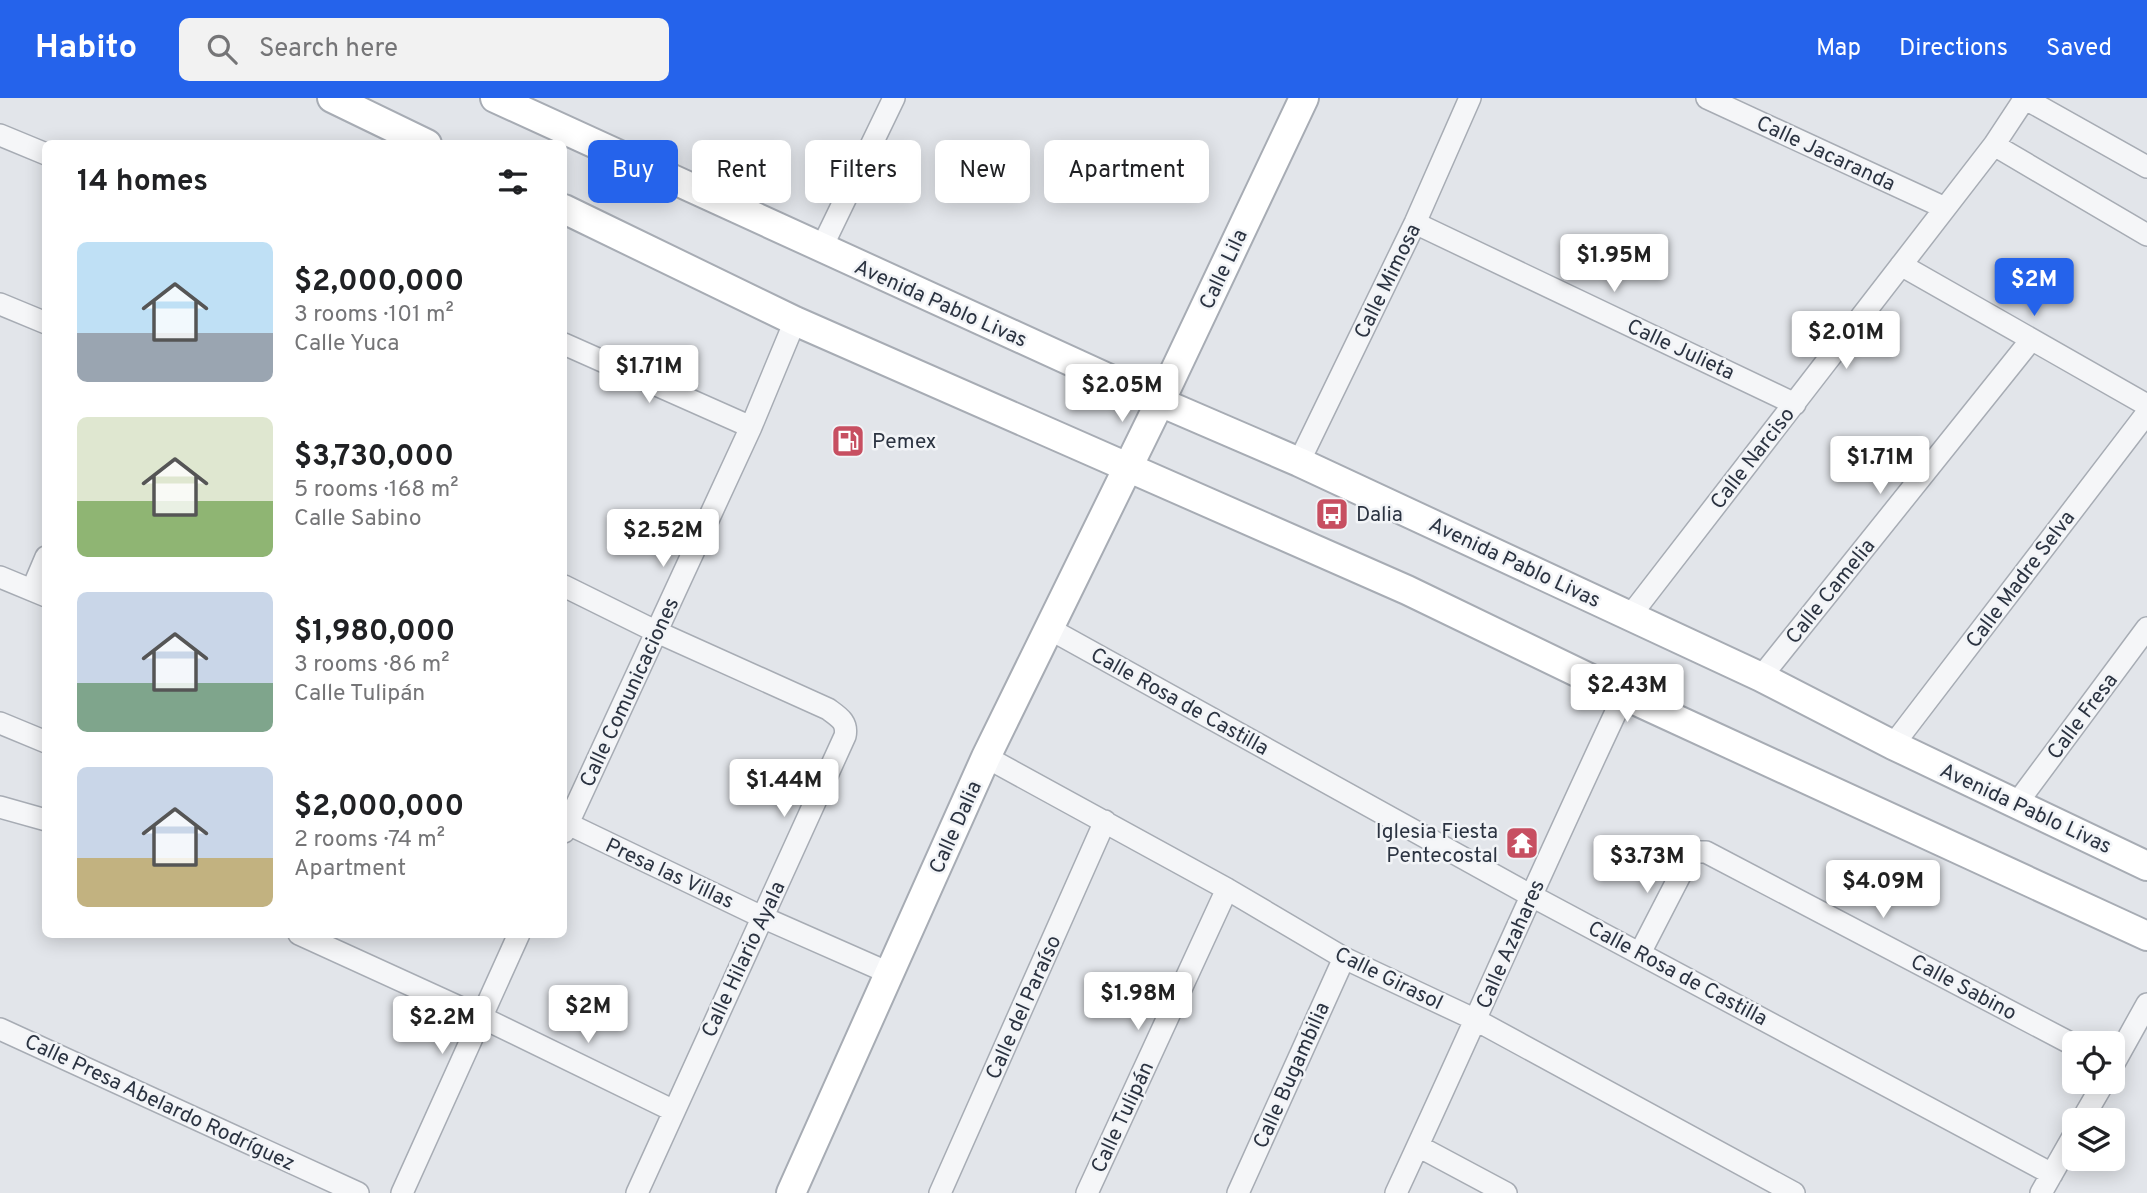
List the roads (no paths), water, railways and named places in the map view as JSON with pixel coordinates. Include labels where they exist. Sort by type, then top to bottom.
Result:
[{"type":"main road","points":[[332,98],[419,140]]},
{"type":"main road","name":"Avenida Pablo Livas","points":[[495,98],[821,249],[1299,462],[1761,677],[1893,745],[2146,863]]},
{"type":"main road","name":"Calle Lila","points":[[1128,466],[1304,98]]},
{"type":"main road","points":[[567,210],[795,321],[1407,590],[1624,695],[2147,936]]},
{"type":"main road","name":"Calle Dalia","points":[[791,1193],[986,757],[1128,466]]},
{"type":"street","points":[[821,249],[894,98]]},
{"type":"street","name":"Calle Mimosa","points":[[1299,462],[1415,223],[1470,98]]},
{"type":"street","name":"Calle Jacaranda","points":[[1707,98],[1945,208]]},
{"type":"street","points":[[2025,98],[2147,167]]},
{"type":"street","name":"Calle Narciso","points":[[1630,616],[1994,145],[2025,98]]},
{"type":"street","points":[[0,135],[42,152]]},
{"type":"street","points":[[1994,145],[2147,235]]},
{"type":"street","name":"Calle Julieta","points":[[1415,223],[1795,404]]},
{"type":"street","points":[[1901,265],[2147,405]]},
{"type":"street","points":[[0,304],[42,321]]},
{"type":"street","name":"Calle Comunicaciones","points":[[567,822],[751,427],[795,321]]},
{"type":"street","name":"Calle Camelia","points":[[1761,677],[2031,340]]},
{"type":"street","points":[[567,345],[751,427]]},
{"type":"street","name":"Calle Madre Selva","points":[[1893,745],[2147,413]]},
{"type":"street","points":[[0,577],[39,593]]},
{"type":"street","points":[[567,587],[657,632]]},
{"type":"street","name":"Calle Rosa de Castilla","points":[[1048,628],[1530,894],[2052,1174]]},
{"type":"street","name":"Calle Fresa","points":[[2017,803],[2147,628]]},
{"type":"street","name":"Calle Hilario Ayala","points":[[637,1193],[845,736],[845,723],[828,709],[657,632]]},
{"type":"street","name":"Calle Azahares","points":[[1396,1193],[1476,1020],[1530,894],[1624,695]]},
{"type":"street","points":[[0,723],[42,740]]},
{"type":"street","name":"Calle Girasol","points":[[986,757],[1227,889],[1345,958],[1476,1020],[1794,1193]]},
{"type":"street","points":[[0,807],[42,815]]},
{"type":"street","name":"Calle del Paraíso","points":[[940,1193],[1105,821]]},
{"type":"street","name":"Presa las Villas","points":[[567,827],[889,973]]},
{"type":"street","name":"Calle Sabino","points":[[1640,953],[1690,856],[1697,852],[1706,852],[2062,1039]]},
{"type":"street","name":"Calle Tulipán","points":[[1087,1193],[1227,889]]},
{"type":"street","points":[[308,938],[483,1018],[674,1111]]},
{"type":"street","points":[[402,1193],[517,938]]},
{"type":"street","name":"Calle Bugambilia","points":[[1238,1193],[1345,958]]},
{"type":"street","points":[[2125,1044],[2147,1004]]},
{"type":"street","name":"Calle Presa Abelardo Rodríguez","points":[[0,1029],[358,1193]]},
{"type":"street","points":[[1418,1146],[1506,1193]]},
{"type":"street","points":[[2041,1193],[2062,1156]]},
{"type":"place","name":"Pemex","points":[[848,441]]},
{"type":"place","name":"Dalia","points":[[1332,514]]},
{"type":"place","name":"Iglesia Fiesta Pentecostal","points":[[1522,843]]}]
